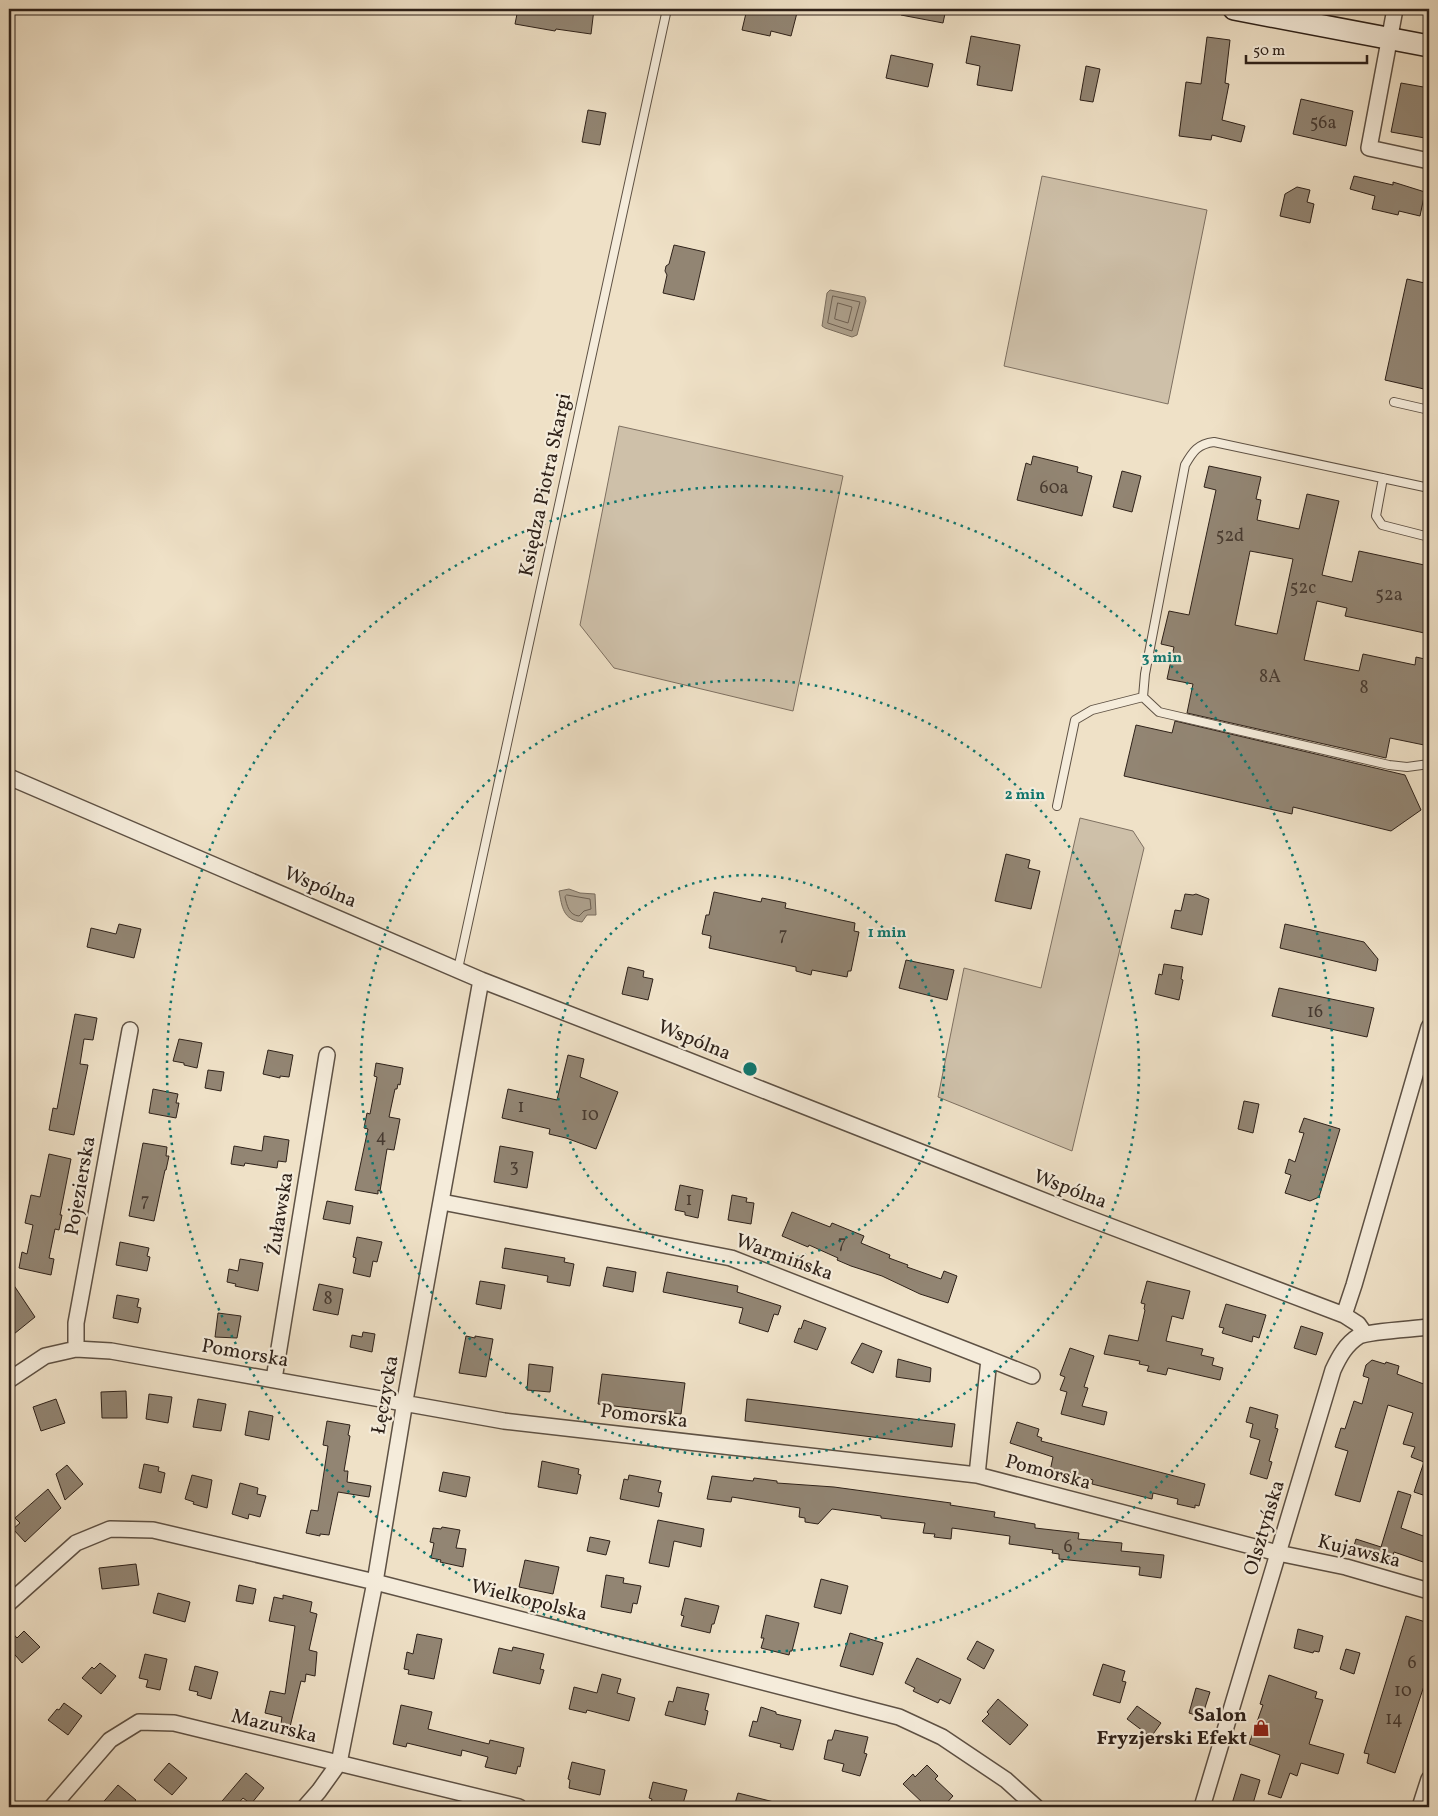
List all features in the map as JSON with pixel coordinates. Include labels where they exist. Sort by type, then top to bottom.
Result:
[{"type":"street","points":[[1234,9],[1429,46]]},
{"type":"street","points":[[1395,9],[1369,148],[1429,161]]},
{"type":"street","name":"Wspólna","points":[[9,777],[481,980],[1075,1214],[1344,1315],[1358,1324],[1365,1334]]},
{"type":"street","name":"Łęczycka","points":[[305,1807],[339,1763],[375,1582],[404,1403],[481,980]]},
{"type":"street","points":[[1344,1315],[1429,1027]]},
{"type":"street","name":"Pojezierska","points":[[76,1349],[76,1323],[130,1030]]},
{"type":"street","name":"Żuławska","points":[[274,1379],[327,1055]]},
{"type":"street","name":"Warmińska","points":[[442,1202],[731,1258],[1032,1376]]},
{"type":"street","points":[[1365,1334],[1429,1327]]},
{"type":"street","name":"Olsztyńska","points":[[1202,1807],[1334,1370],[1342,1352],[1358,1337],[1365,1334]]},
{"type":"street","name":"Pomorska","points":[[9,1380],[45,1356],[76,1349],[111,1351],[504,1421],[977,1475],[1278,1553]]},
{"type":"street","points":[[977,1475],[989,1359]]},
{"type":"street","name":"Wielkopolska","points":[[9,1603],[76,1543],[110,1529],[154,1530],[375,1582],[899,1717],[950,1742],[1006,1780],[1036,1807]]},
{"type":"street","name":"Kujawska","points":[[1278,1553],[1346,1567],[1429,1591]]},
{"type":"street","name":"Mazurska","points":[[52,1807],[110,1740],[139,1722],[174,1723],[519,1807]]},
{"type":"street","points":[[1420,1807],[1428,1786]]},
{"type":"lane","name":"Księdza Piotra Skargi","points":[[458,969],[667,9]]},
{"type":"lane","points":[[1394,402],[1429,410]]},
{"type":"lane","points":[[1429,488],[1214,442],[1202,444],[1191,454],[1186,465],[1145,674],[1144,697],[1159,712],[1390,765],[1407,767],[1429,764]]},
{"type":"lane","points":[[1383,478],[1376,516],[1382,525],[1429,537]]},
{"type":"lane","points":[[1057,806],[1076,720],[1092,710],[1144,697]]},
{"type":"shaded area","points":[[1042,176],[1207,210],[1168,404],[1004,366]]},
{"type":"shaded area","points":[[619,426],[843,476],[793,711],[614,668],[580,625]]},
{"type":"shaded area","points":[[1080,818],[1133,831],[1144,848],[1072,1151],[938,1097],[964,968],[1041,988]]},
{"type":"water","points":[[830,290],[865,297],[866,301],[857,335],[852,337],[822,326],[827,293]]},
{"type":"water","points":[[569,889],[580,893],[595,894],[596,915],[587,915],[582,922],[567,916],[564,912],[559,891]]},
{"type":"building","points":[[518,9],[594,9],[591,34],[556,29],[555,31],[515,24]]},
{"type":"building","points":[[747,9],[798,9],[791,36],[771,31],[770,36],[742,30]]},
{"type":"building","points":[[902,9],[946,9],[943,23],[901,15]]},
{"type":"building","points":[[971,36],[1020,45],[1012,91],[977,85],[980,66],[966,63]]},
{"type":"building","points":[[1207,37],[1230,40],[1225,83],[1229,84],[1222,120],[1245,126],[1241,142],[1212,135],[1211,140],[1179,136],[1186,82],[1201,84]]},
{"type":"building","points":[[891,55],[933,64],[928,87],[886,78]]},
{"type":"building","points":[[1086,66],[1100,69],[1093,102],[1080,100]]},
{"type":"building","points":[[1401,83],[1429,88],[1429,116],[1425,138],[1391,132]]},
{"type":"building","points":[[1301,99],[1353,111],[1346,146],[1293,134]]},
{"type":"building","points":[[588,110],[606,113],[600,145],[582,142]]},
{"type":"building","points":[[1354,176],[1393,185],[1393,182],[1425,192],[1420,216],[1399,211],[1398,215],[1372,209],[1375,196],[1350,189]]},
{"type":"building","points":[[1297,187],[1310,190],[1307,202],[1314,204],[1310,223],[1280,216],[1285,194]]},
{"type":"building","points":[[674,245],[705,252],[694,300],[663,293],[667,275],[665,271],[666,266],[669,264]]},
{"type":"building","points":[[1407,279],[1429,284],[1429,366],[1424,389],[1385,380]]},
{"type":"building","points":[[1033,456],[1078,467],[1077,472],[1092,476],[1082,516],[1017,500],[1026,463],[1031,465]]},
{"type":"building","points":[[1209,466],[1261,477],[1256,499],[1261,500],[1257,520],[1299,529],[1307,494],[1339,501],[1322,575],[1352,582],[1359,551],[1429,566],[1429,634],[1345,616],[1347,608],[1317,601],[1304,660],[1359,671],[1363,654],[1415,665],[1416,657],[1429,660],[1429,746],[1390,738],[1386,758],[1187,713],[1193,684],[1167,679],[1174,647],[1161,644],[1169,611],[1189,615],[1216,490],[1204,487]],"holes":[[[1250,551],[1293,559],[1277,634],[1235,625]]]},
{"type":"building","points":[[1122,471],[1141,476],[1132,512],[1113,507]]},
{"type":"building","points":[[1175,721],[1405,775],[1421,810],[1391,831],[1293,807],[1292,814],[1124,776],[1136,725],[1172,733]]},
{"type":"building","points":[[1006,854],[1030,860],[1028,868],[1040,871],[1031,909],[995,901]]},
{"type":"building","points":[[714,892],[761,902],[762,898],[786,903],[785,908],[855,923],[854,931],[859,932],[851,971],[848,971],[847,977],[812,970],[811,975],[796,971],[796,967],[709,948],[711,936],[702,934],[706,915],[709,915]]},
{"type":"building","points":[[1185,894],[1196,894],[1209,899],[1202,935],[1171,928],[1175,910],[1181,911]]},
{"type":"building","points":[[119,924],[141,929],[134,958],[87,947],[91,928],[116,934]]},
{"type":"building","points":[[1285,924],[1364,942],[1378,959],[1376,971],[1280,948]]},
{"type":"building","points":[[906,960],[954,970],[947,1000],[899,988]]},
{"type":"building","points":[[1164,964],[1183,967],[1181,979],[1183,980],[1179,1000],[1155,994],[1159,974],[1162,975]]},
{"type":"building","points":[[628,967],[644,971],[643,977],[653,979],[648,1000],[622,994]]},
{"type":"building","points":[[1279,988],[1374,1008],[1367,1037],[1272,1016]]},
{"type":"building","points":[[75,1014],[97,1018],[93,1040],[84,1039],[80,1064],[88,1065],[74,1135],[49,1130],[53,1108],[57,1109]]},
{"type":"building","points":[[179,1039],[202,1043],[197,1068],[173,1061]]},
{"type":"building","points":[[268,1050],[293,1055],[289,1077],[280,1076],[280,1078],[263,1074]]},
{"type":"building","points":[[568,1055],[584,1059],[580,1077],[618,1092],[596,1149],[549,1134],[550,1129],[502,1118],[508,1089],[557,1100]]},
{"type":"building","points":[[376,1063],[403,1068],[400,1085],[398,1084],[397,1089],[395,1089],[389,1117],[400,1119],[394,1150],[387,1149],[378,1194],[355,1190],[368,1129],[364,1128],[367,1113],[370,1114],[377,1077],[374,1076]]},
{"type":"building","points":[[208,1070],[224,1072],[221,1091],[205,1088]]},
{"type":"building","points":[[153,1089],[178,1094],[176,1103],[179,1103],[176,1118],[149,1113]]},
{"type":"building","points":[[1244,1101],[1259,1104],[1253,1133],[1238,1129]]},
{"type":"building","points":[[1304,1118],[1340,1129],[1319,1197],[1310,1201],[1285,1193],[1291,1175],[1285,1173],[1289,1159],[1295,1162],[1304,1133],[1299,1132]]},
{"type":"building","points":[[264,1136],[289,1140],[286,1162],[278,1161],[277,1168],[245,1163],[244,1166],[231,1164],[234,1146],[262,1151]]},
{"type":"building","points":[[143,1143],[167,1147],[166,1156],[169,1156],[154,1221],[129,1216]]},
{"type":"building","points":[[500,1146],[533,1152],[527,1188],[494,1182]]},
{"type":"building","points":[[49,1154],[71,1159],[60,1215],[62,1215],[59,1230],[55,1229],[49,1258],[54,1259],[51,1275],[19,1268],[22,1252],[27,1254],[33,1225],[25,1223],[31,1195],[40,1197]]},
{"type":"building","points":[[680,1185],[703,1190],[698,1218],[675,1210]]},
{"type":"building","points":[[732,1195],[747,1198],[746,1202],[754,1203],[751,1224],[728,1220]]},
{"type":"building","points":[[327,1201],[353,1206],[350,1224],[323,1219]]},
{"type":"building","points":[[792,1212],[830,1227],[832,1223],[864,1236],[861,1243],[890,1255],[889,1258],[908,1265],[907,1267],[941,1279],[944,1271],[957,1276],[948,1303],[920,1294],[882,1276],[837,1260],[838,1258],[809,1245],[808,1247],[782,1236]]},
{"type":"building","points":[[357,1237],[382,1242],[377,1262],[373,1261],[370,1277],[353,1273],[356,1258],[353,1257]]},
{"type":"building","points":[[120,1242],[149,1248],[147,1256],[150,1257],[147,1271],[116,1265]]},
{"type":"building","points":[[505,1248],[565,1258],[564,1262],[574,1264],[570,1286],[547,1282],[548,1276],[502,1268]]},
{"type":"building","points":[[240,1259],[263,1263],[258,1291],[235,1286],[236,1284],[227,1282],[229,1269],[238,1271]]},
{"type":"building","points":[[607,1267],[636,1272],[633,1292],[603,1286]]},
{"type":"building","points":[[667,1272],[738,1286],[737,1292],[781,1306],[778,1315],[774,1314],[768,1332],[739,1323],[743,1308],[663,1292]]},
{"type":"building","points":[[9,1278],[35,1317],[9,1338]]},
{"type":"building","points":[[480,1281],[505,1285],[501,1309],[476,1304]]},
{"type":"building","points":[[1147,1281],[1190,1291],[1183,1319],[1172,1316],[1166,1341],[1203,1349],[1201,1355],[1214,1358],[1212,1365],[1223,1368],[1220,1380],[1168,1368],[1166,1375],[1147,1371],[1149,1366],[1139,1364],[1140,1361],[1104,1354],[1109,1335],[1138,1341],[1145,1310],[1145,1304],[1141,1303]]},
{"type":"building","points":[[319,1284],[343,1289],[338,1315],[313,1310]]},
{"type":"building","points":[[117,1295],[139,1299],[137,1307],[141,1308],[138,1323],[113,1318]]},
{"type":"building","points":[[1226,1304],[1266,1315],[1259,1338],[1253,1336],[1252,1342],[1222,1333],[1224,1328],[1219,1327]]},
{"type":"building","points":[[218,1313],[241,1316],[237,1338],[215,1337]]},
{"type":"building","points":[[804,1320],[826,1328],[817,1350],[794,1342]]},
{"type":"building","points":[[1301,1326],[1323,1333],[1316,1355],[1294,1348]]},
{"type":"building","points":[[363,1332],[375,1334],[372,1352],[350,1347],[352,1335],[362,1337]]},
{"type":"building","points":[[466,1336],[493,1339],[486,1377],[459,1373]]},
{"type":"building","points":[[862,1343],[882,1351],[873,1373],[851,1363]]},
{"type":"building","points":[[1070,1348],[1094,1356],[1084,1387],[1088,1388],[1082,1406],[1107,1412],[1104,1425],[1061,1414],[1067,1392],[1060,1390],[1065,1377],[1060,1375]]},
{"type":"building","points":[[898,1359],[931,1368],[930,1382],[896,1377]]},
{"type":"building","points":[[1372,1360],[1399,1366],[1397,1374],[1429,1386],[1429,1497],[1414,1492],[1424,1462],[1411,1457],[1415,1447],[1403,1444],[1413,1413],[1388,1405],[1360,1502],[1335,1495],[1348,1451],[1335,1447],[1341,1428],[1345,1429],[1354,1401],[1362,1404],[1369,1378],[1363,1376],[1366,1365]]},
{"type":"building","points":[[529,1364],[553,1367],[550,1392],[527,1390]]},
{"type":"building","points":[[602,1374],[685,1383],[681,1414],[598,1404]]},
{"type":"building","points":[[126,1391],[127,1418],[102,1418],[101,1392]]},
{"type":"building","points":[[149,1394],[172,1397],[168,1423],[146,1419]]},
{"type":"building","points":[[56,1399],[65,1423],[41,1431],[33,1407]]},
{"type":"building","points":[[198,1399],[226,1404],[221,1431],[193,1427]]},
{"type":"building","points":[[747,1399],[955,1424],[952,1447],[745,1421]]},
{"type":"building","points":[[1250,1407],[1278,1415],[1275,1428],[1278,1429],[1269,1461],[1272,1462],[1267,1479],[1250,1474],[1260,1440],[1250,1437],[1253,1424],[1246,1422]]},
{"type":"building","points":[[249,1411],[273,1416],[269,1440],[245,1435]]},
{"type":"building","points":[[327,1421],[350,1425],[344,1471],[348,1471],[347,1482],[371,1486],[369,1497],[338,1492],[329,1535],[320,1534],[320,1536],[306,1533],[311,1510],[318,1511],[328,1446],[323,1445]]},
{"type":"building","points":[[1017,1422],[1039,1429],[1037,1436],[1042,1438],[1041,1441],[1205,1484],[1199,1506],[1195,1505],[1195,1508],[1177,1504],[1178,1499],[1153,1493],[1152,1499],[1092,1484],[1093,1480],[1068,1472],[1067,1476],[1050,1471],[1053,1457],[1010,1443]]},
{"type":"building","points":[[542,1461],[579,1469],[578,1474],[581,1475],[577,1494],[538,1487]]},
{"type":"building","points":[[144,1464],[159,1467],[158,1471],[165,1473],[161,1493],[139,1488]]},
{"type":"building","points":[[67,1465],[83,1484],[65,1500],[56,1474]]},
{"type":"building","points":[[443,1472],[470,1477],[466,1497],[439,1491]]},
{"type":"building","points":[[192,1475],[212,1480],[207,1508],[193,1504],[194,1502],[185,1499]]},
{"type":"building","points":[[629,1475],[661,1481],[658,1492],[662,1493],[659,1507],[620,1499],[624,1479],[628,1480]]},
{"type":"building","points":[[712,1476],[753,1481],[754,1478],[777,1481],[777,1483],[834,1487],[951,1503],[950,1505],[995,1512],[994,1517],[1035,1524],[1035,1528],[1079,1533],[1078,1539],[1122,1543],[1121,1551],[1164,1555],[1161,1578],[1139,1575],[1140,1567],[1059,1559],[1059,1554],[1052,1553],[1053,1550],[1009,1544],[1010,1536],[952,1528],[951,1539],[934,1537],[935,1534],[923,1533],[925,1523],[881,1518],[881,1516],[832,1509],[818,1524],[805,1522],[805,1518],[799,1517],[800,1508],[732,1497],[731,1502],[707,1499]]},
{"type":"building","points":[[240,1483],[258,1488],[257,1494],[266,1496],[260,1517],[249,1514],[248,1519],[232,1514]]},
{"type":"building","points":[[48,1489],[61,1508],[25,1542],[13,1529],[20,1523],[15,1518]]},
{"type":"building","points":[[1398,1491],[1411,1495],[1401,1528],[1429,1538],[1429,1564],[1394,1552],[1390,1565],[1352,1553],[1356,1539],[1381,1547]]},
{"type":"building","points":[[658,1520],[704,1529],[701,1547],[674,1541],[669,1567],[649,1563]]},
{"type":"building","points":[[442,1527],[460,1530],[456,1548],[466,1549],[463,1567],[431,1558],[434,1543],[430,1542],[433,1528],[441,1529]]},
{"type":"building","points":[[590,1537],[610,1541],[606,1555],[587,1551]]},
{"type":"building","points":[[525,1560],[559,1567],[553,1594],[519,1587]]},
{"type":"building","points":[[136,1564],[139,1585],[102,1589],[99,1568]]},
{"type":"building","points":[[606,1575],[624,1578],[623,1583],[641,1586],[637,1604],[633,1603],[631,1613],[601,1607]]},
{"type":"building","points":[[821,1579],[848,1586],[841,1614],[814,1607]]},
{"type":"building","points":[[239,1585],[256,1589],[253,1604],[236,1601]]},
{"type":"building","points":[[158,1593],[190,1602],[185,1622],[153,1613]]},
{"type":"building","points":[[283,1595],[312,1602],[310,1612],[317,1614],[309,1650],[317,1652],[315,1676],[306,1674],[305,1682],[301,1681],[289,1731],[280,1730],[282,1717],[265,1713],[270,1691],[285,1694],[295,1626],[269,1621],[274,1597],[283,1599]]},
{"type":"building","points":[[685,1598],[719,1606],[710,1633],[681,1626],[684,1616],[681,1615]]},
{"type":"building","points":[[766,1615],[799,1623],[792,1651],[790,1651],[789,1655],[761,1648]]},
{"type":"building","points":[[1406,1616],[1429,1623],[1429,1671],[1395,1773],[1367,1763],[1369,1754],[1364,1753]]},
{"type":"building","points":[[9,1629],[17,1638],[24,1631],[40,1647],[22,1663],[9,1648]]},
{"type":"building","points":[[1298,1629],[1323,1636],[1319,1652],[1314,1651],[1313,1653],[1294,1648]]},
{"type":"building","points":[[850,1633],[883,1643],[873,1675],[840,1666]]},
{"type":"building","points":[[417,1634],[442,1639],[434,1679],[408,1674],[409,1670],[404,1669],[407,1652],[413,1654]]},
{"type":"building","points":[[977,1641],[994,1650],[984,1669],[967,1659]]},
{"type":"building","points":[[513,1647],[544,1654],[540,1669],[544,1670],[540,1684],[493,1673],[499,1648],[512,1651]]},
{"type":"building","points":[[1346,1649],[1360,1653],[1354,1674],[1340,1669]]},
{"type":"building","points":[[145,1654],[167,1659],[160,1690],[146,1687],[148,1680],[139,1678]]},
{"type":"building","points":[[917,1658],[961,1679],[950,1704],[940,1699],[938,1703],[913,1691],[915,1688],[905,1683]]},
{"type":"building","points":[[100,1663],[116,1676],[101,1694],[82,1678],[92,1667],[94,1669]]},
{"type":"building","points":[[1103,1664],[1125,1671],[1122,1681],[1126,1682],[1120,1703],[1093,1695]]},
{"type":"building","points":[[195,1666],[218,1672],[211,1699],[197,1695],[198,1692],[189,1690]]},
{"type":"building","points":[[602,1674],[621,1679],[617,1693],[635,1698],[629,1721],[587,1710],[586,1713],[569,1709],[574,1687],[597,1693]]},
{"type":"building","points":[[1269,1675],[1317,1692],[1315,1698],[1323,1700],[1309,1744],[1344,1754],[1338,1774],[1301,1763],[1297,1776],[1290,1773],[1281,1798],[1268,1794],[1280,1755],[1249,1744],[1263,1705],[1260,1704]]},
{"type":"building","points":[[677,1687],[709,1694],[705,1710],[708,1711],[705,1725],[665,1715],[669,1701],[673,1702]]},
{"type":"building","points":[[1196,1688],[1210,1692],[1202,1717],[1189,1713]]},
{"type":"building","points":[[998,1699],[1028,1725],[1010,1745],[982,1721],[989,1714],[987,1712]]},
{"type":"building","points":[[64,1703],[82,1716],[68,1735],[48,1720]]},
{"type":"building","points":[[401,1705],[432,1712],[428,1729],[489,1744],[490,1740],[524,1748],[520,1767],[518,1766],[516,1774],[485,1767],[488,1757],[462,1750],[461,1756],[407,1743],[406,1747],[393,1744]]},
{"type":"building","points":[[1137,1706],[1161,1723],[1151,1737],[1127,1719]]},
{"type":"building","points":[[761,1707],[776,1712],[776,1714],[801,1720],[793,1750],[780,1747],[781,1744],[749,1736],[753,1721],[757,1722]]},
{"type":"building","points":[[835,1730],[868,1737],[864,1753],[867,1754],[860,1776],[842,1771],[844,1764],[824,1759],[828,1740],[832,1740]]},
{"type":"building","points":[[572,1762],[605,1770],[600,1795],[569,1788],[570,1780],[568,1779]]},
{"type":"building","points":[[169,1763],[187,1778],[172,1795],[154,1780]]},
{"type":"building","points":[[927,1765],[938,1776],[935,1779],[953,1796],[943,1807],[927,1807],[903,1784],[913,1774],[915,1777]]},
{"type":"building","points":[[246,1773],[264,1788],[251,1804],[243,1798],[235,1807],[217,1807]]},
{"type":"building","points":[[1241,1774],[1260,1780],[1252,1807],[1231,1807]]},
{"type":"building","points":[[653,1782],[687,1790],[682,1807],[650,1807],[652,1799],[649,1798]]},
{"type":"building","points":[[118,1785],[136,1800],[130,1807],[99,1807]]},
{"type":"building","points":[[738,1793],[774,1802],[774,1807],[734,1807]]},
{"type":"place","name":"Salon Fryzjerski Efekt","points":[[1261,1728]]}]
